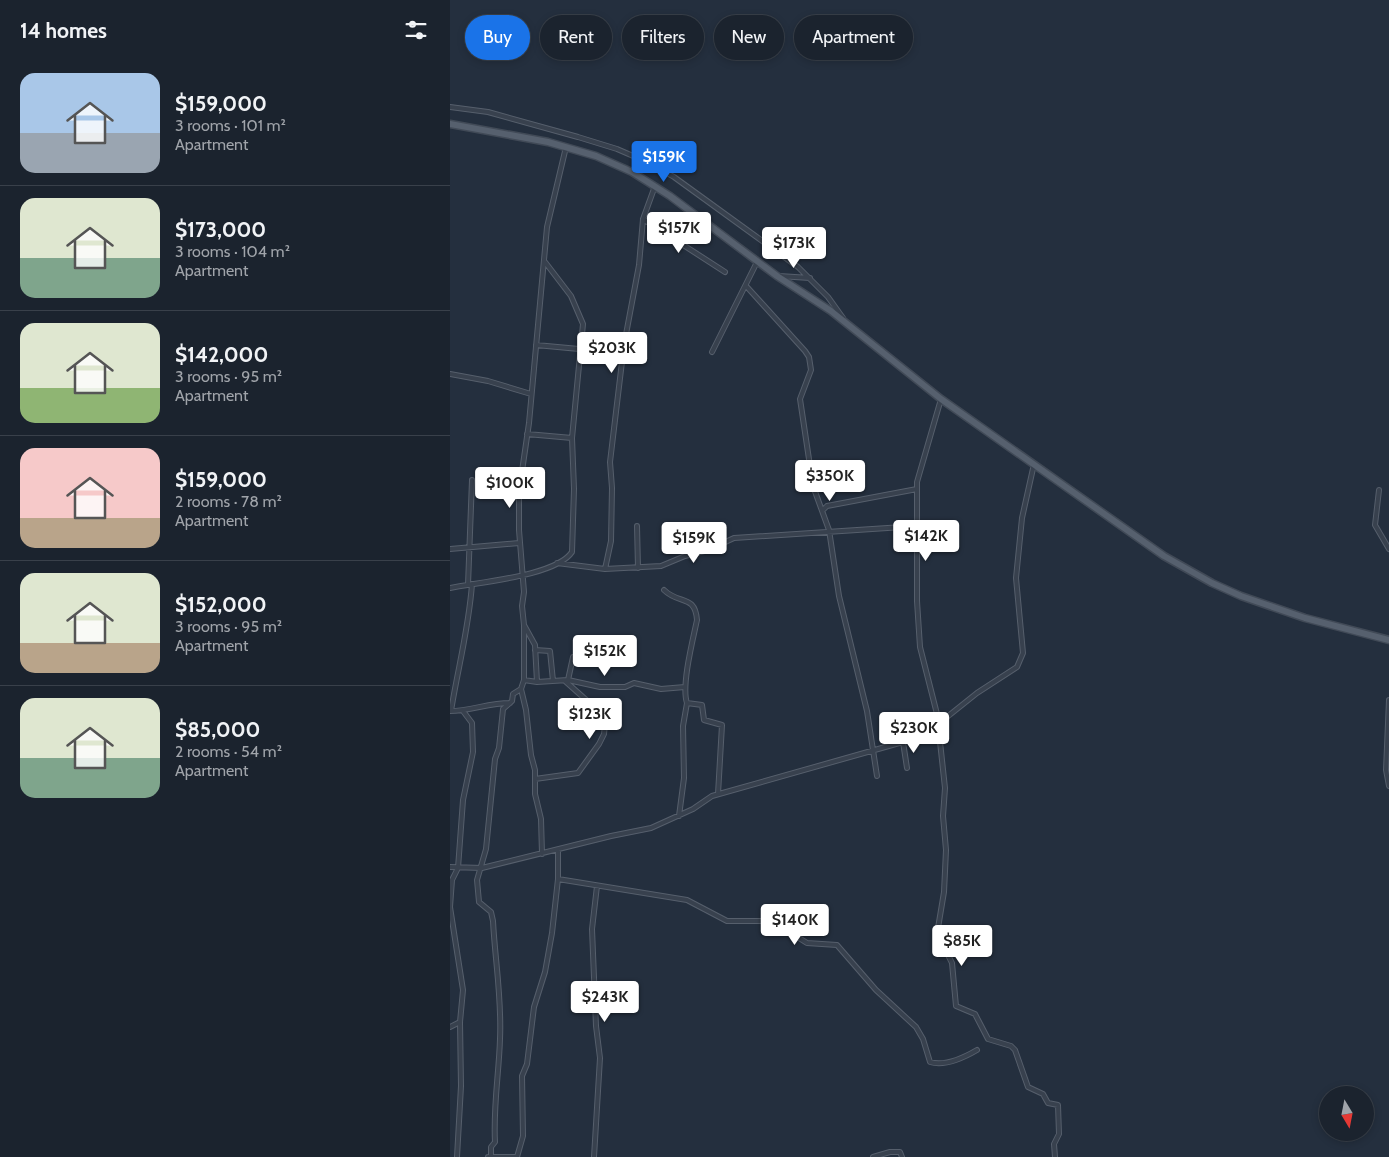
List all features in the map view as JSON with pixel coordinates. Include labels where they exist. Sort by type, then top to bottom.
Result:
[{"type":"main road","points":[[450,124],[566,147],[608,161],[655,186],[757,262],[845,322],[941,398],[1164,556],[1212,583],[1272,607],[1389,640]]},
{"type":"street","points":[[450,107],[488,112],[578,136],[618,149],[647,162],[674,177],[710,206],[763,240],[810,278],[828,297],[845,322]]},
{"type":"street","points":[[558,850],[558,879],[547,966],[534,1007],[527,1064],[522,1076],[523,1136],[517,1157],[490,1157],[491,1147],[495,1142],[495,1090],[500,1066],[500,1011],[493,921],[491,912],[479,902],[477,880],[482,868],[503,709],[510,703],[513,694],[520,689],[524,680],[523,575],[519,492],[527,434],[548,227],[566,147]]},
{"type":"street","points":[[605,569],[611,541],[612,488],[610,462],[624,345],[640,254],[643,219],[655,186]]},
{"type":"street","points":[[643,219],[726,272]]},
{"type":"street","points":[[450,588],[544,570],[568,557],[573,547],[572,438],[583,321],[571,296],[545,262]]},
{"type":"street","points":[[712,352],[738,299],[747,287],[757,262]]},
{"type":"street","points":[[777,276],[810,278]]},
{"type":"street","points":[[747,287],[809,357],[810,374],[800,401],[813,486],[829,530],[839,596],[874,750],[877,776]]},
{"type":"street","points":[[536,345],[579,349]]},
{"type":"street","points":[[450,374],[488,381],[531,394]]},
{"type":"street","points":[[941,398],[917,489],[919,638],[937,725],[945,788],[943,816],[946,846],[943,898],[938,928],[952,963],[955,1004],[975,1014],[988,1039],[1008,1045],[1015,1050],[1028,1087],[1043,1094],[1048,1103],[1058,1105],[1059,1134],[1054,1144],[1055,1157]]},
{"type":"street","points":[[527,434],[572,438]]},
{"type":"street","points":[[450,867],[482,868],[657,827],[718,794],[903,742],[937,725],[977,693],[1014,670],[1022,658],[1022,622],[1016,578],[1022,518],[1034,464]]},
{"type":"street","points":[[472,480],[469,546],[470,584],[465,642],[450,711],[463,711],[475,706],[495,702],[510,703]]},
{"type":"street","points":[[822,510],[827,506],[917,489]]},
{"type":"street","points":[[1379,490],[1375,525],[1389,549]]},
{"type":"street","points":[[637,526],[638,568]]},
{"type":"street","points":[[556,563],[605,569],[661,566],[685,556],[708,550],[734,538],[829,530],[847,532],[918,526]]},
{"type":"street","points":[[450,548],[520,543]]},
{"type":"street","points":[[664,590],[673,598],[690,602],[697,614],[685,687],[687,703],[683,726],[684,778],[681,790],[680,816]]},
{"type":"street","points":[[524,625],[534,643],[537,682]]},
{"type":"street","points":[[535,650],[550,651],[552,681]]},
{"type":"street","points":[[566,680],[573,657]]},
{"type":"street","points":[[524,680],[537,682],[566,680],[600,687],[625,687],[634,683],[661,689],[685,687]]},
{"type":"street","points":[[535,779],[578,773],[588,761],[604,734],[605,725],[602,714],[566,680]]},
{"type":"street","points":[[520,689],[526,710],[535,779],[535,794],[541,816],[544,846],[542,854]]},
{"type":"street","points":[[1389,700],[1389,786]]},
{"type":"street","points":[[687,703],[702,705],[704,720],[722,725],[718,794]]},
{"type":"street","points":[[457,1157],[461,1086],[460,1022],[463,990],[450,907],[452,880],[458,868],[460,819],[474,752],[471,721],[463,711]]},
{"type":"street","points":[[903,742],[907,768]]},
{"type":"street","points":[[558,879],[597,886],[623,888],[687,900],[727,921],[776,922],[807,943],[837,945],[876,990],[916,1027],[923,1039],[930,1062],[943,1063],[961,1059],[978,1050]]},
{"type":"street","points":[[594,1157],[600,1058],[596,1026],[592,929],[597,886]]},
{"type":"street","points":[[450,1027],[460,1022]]},
{"type":"street","points":[[873,1157],[894,1152],[901,1152],[902,1157]]}]
